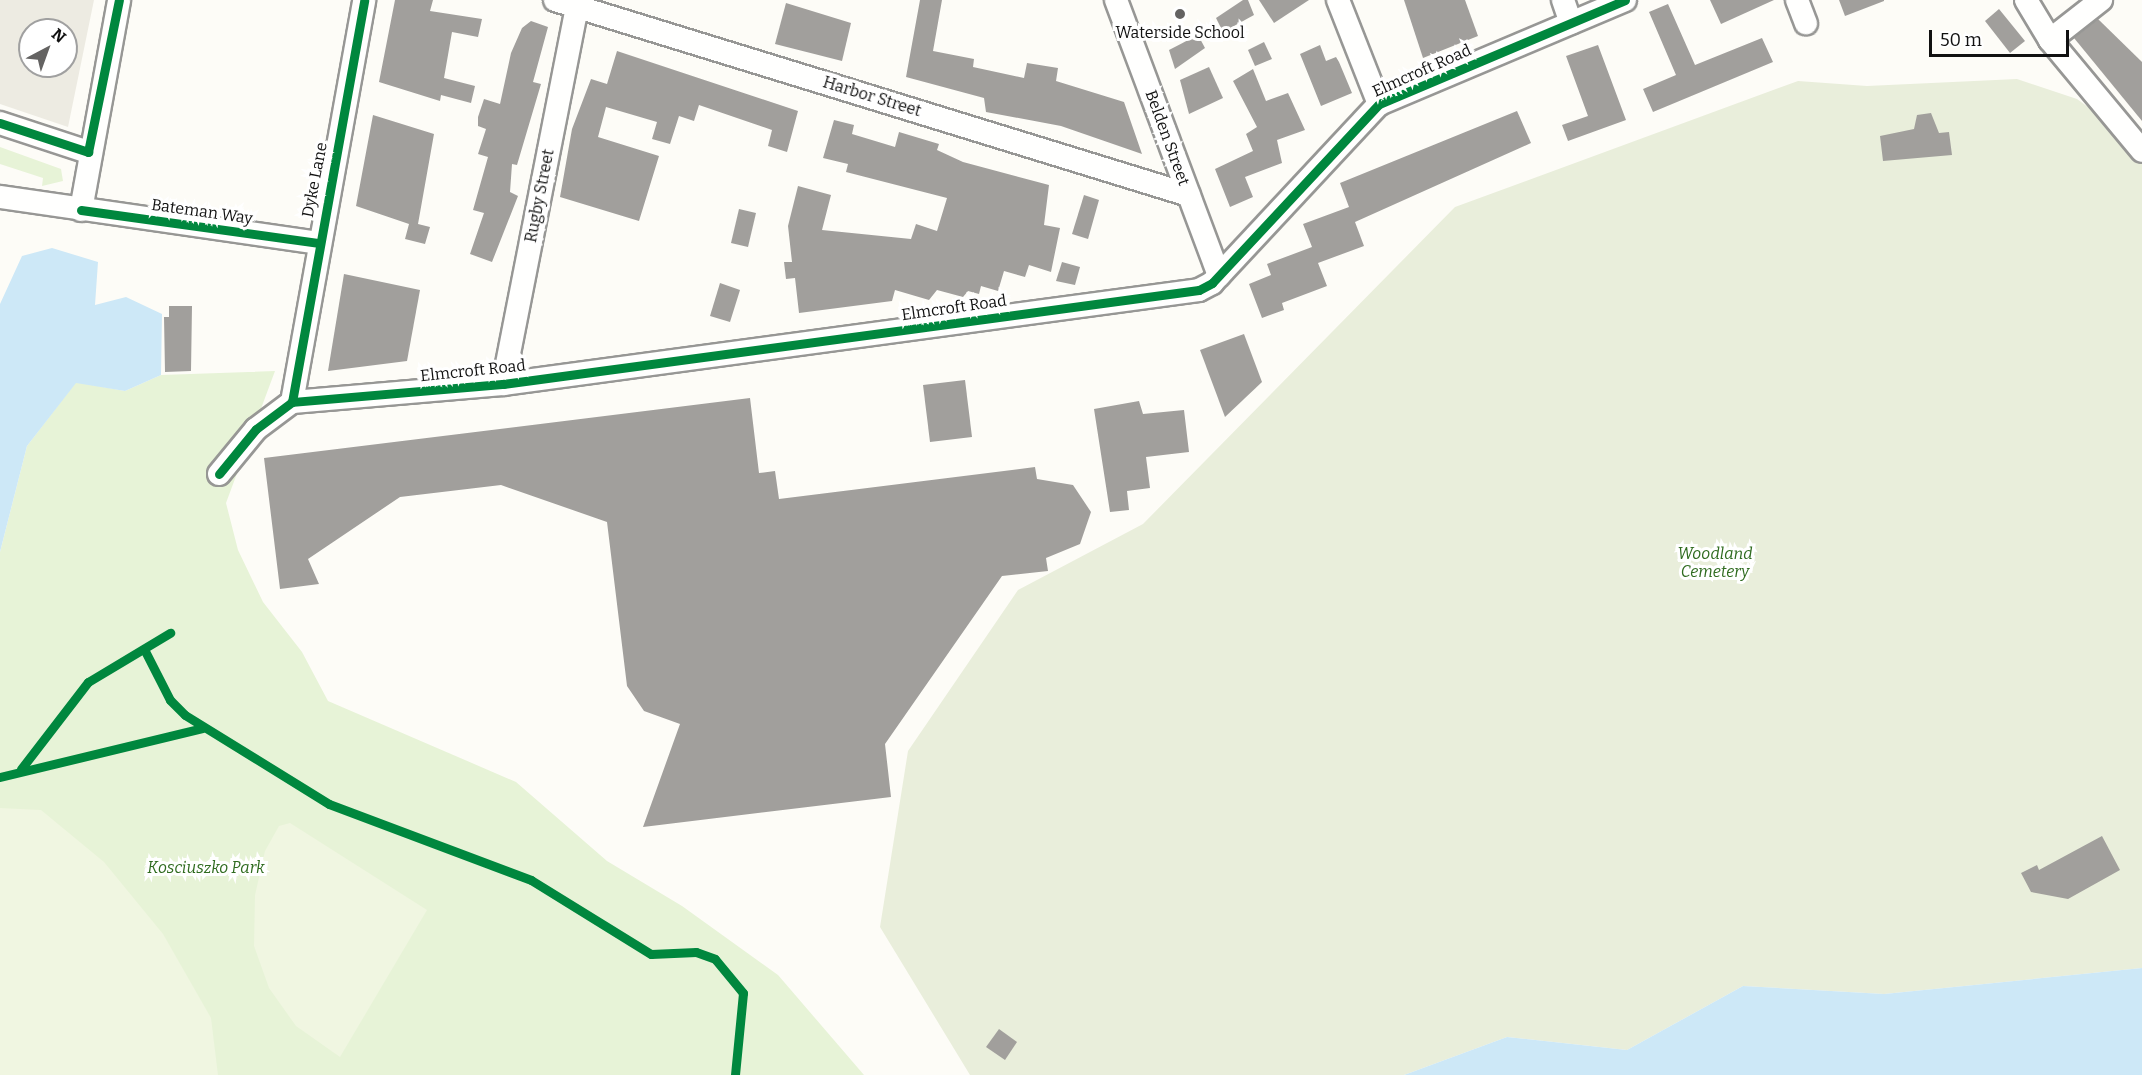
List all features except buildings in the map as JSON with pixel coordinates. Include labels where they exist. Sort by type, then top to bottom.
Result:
[{"type":"street","points":[[81,210],[88,152],[119,0]]},
{"type":"street","name":"Dyke Lane","points":[[292,402],[318,243],[364,0]]},
{"type":"street","name":"Harbor Street","points":[[555,0],[1189,195]]},
{"type":"street","name":"Belden Street","points":[[1116,0],[1219,276]]},
{"type":"street","points":[[1338,0],[1378,104]]},
{"type":"street","points":[[1563,0],[1571,23]]},
{"type":"street","name":"Elmcroft Road","points":[[292,402],[503,384],[1199,290],[1219,276],[1378,104],[1625,0]]},
{"type":"street","points":[[1797,0],[1806,23]]},
{"type":"street","points":[[2026,0],[2050,40],[2142,151]]},
{"type":"street","points":[[2050,40],[2101,0]]},
{"type":"street","name":"Rugby Street","points":[[503,384],[577,7]]},
{"type":"street","points":[[0,123],[88,152]]},
{"type":"street","name":"Bateman Way","points":[[0,197],[318,243]]},
{"type":"street","points":[[219,474],[256,429],[292,402]]},
{"type":"green space","name":"Woodland Cemetery","points":[[2017,79],[2077,99],[2118,129],[2142,161],[2142,968],[1884,994],[1743,986],[1627,1050],[1507,1037],[1404,1075],[970,1075],[880,927],[908,751],[1018,590],[1143,524],[1455,207],[1798,81],[1867,86]]},
{"type":"green space","points":[[0,147],[61,169],[63,181],[42,186],[43,178],[0,164]]},
{"type":"green space","name":"Kosciuszko Park","points":[[275,371],[226,503],[238,550],[263,602],[302,652],[328,701],[516,782],[607,861],[682,906],[778,975],[864,1075],[0,1075],[0,552],[27,446],[76,382],[125,391],[161,375]]},
{"type":"green space","points":[[0,808],[41,810],[104,862],[163,934],[211,1018],[218,1075],[0,1075]]},
{"type":"green space","points":[[290,823],[427,910],[340,1057],[296,1026],[269,988],[254,946],[255,895],[265,851],[279,826]]},
{"type":"shaded area","points":[[0,0],[94,0],[68,127],[0,104]]},
{"type":"water","points":[[52,248],[98,262],[95,305],[126,297],[162,314],[161,375],[125,391],[76,383],[27,446],[0,552],[0,304],[22,256]]},
{"type":"water","points":[[2142,968],[2142,1075],[1404,1075],[1507,1037],[1627,1050],[1743,986],[1884,994]]},
{"type":"cycle path","points":[[0,123],[88,152],[119,0]]},
{"type":"cycle path","points":[[292,402],[364,0]]},
{"type":"cycle path","points":[[219,474],[256,429],[292,402],[503,384],[1199,290],[1212,283],[1379,104],[1625,0]]},
{"type":"cycle path","points":[[81,210],[318,243]]},
{"type":"cycle path","points":[[21,769],[88,682],[170,633]]},
{"type":"cycle path","points":[[144,649],[170,700],[185,715],[329,804],[531,880],[651,954],[696,952],[715,959],[743,993],[735,1075]]},
{"type":"cycle path","points":[[0,777],[202,728]]},
{"type":"place","name":"Waterside School","points":[[1180,14]]}]
